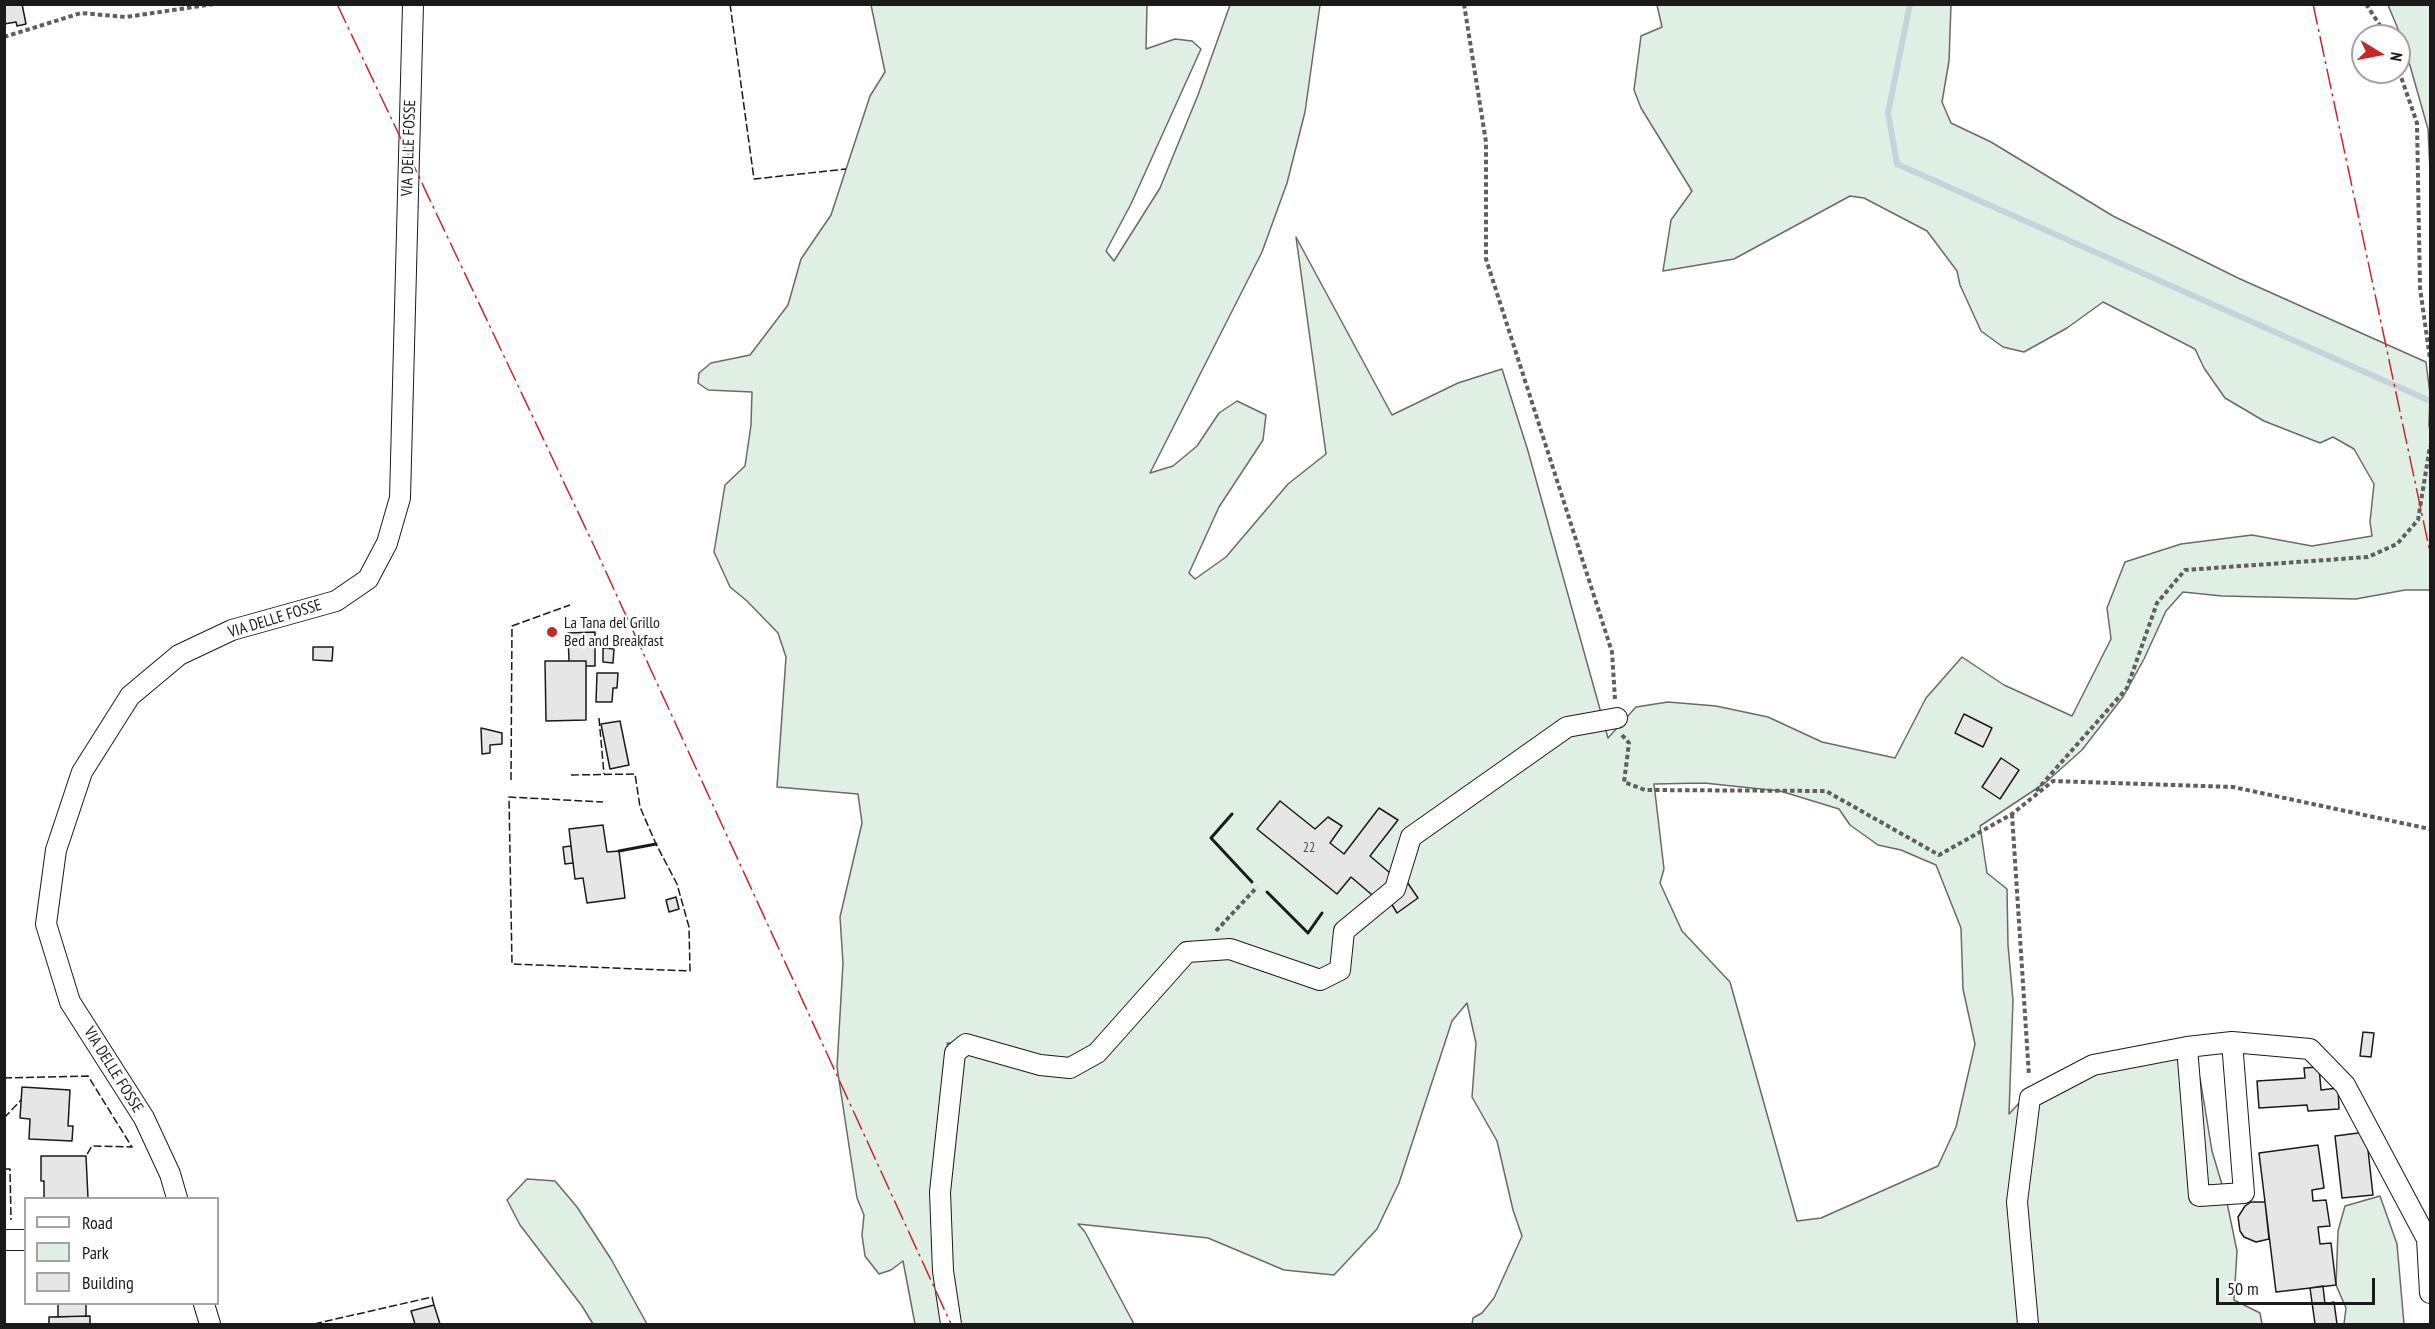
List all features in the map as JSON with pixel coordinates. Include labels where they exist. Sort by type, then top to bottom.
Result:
[{"type":"street","name":"VIA DELLE FOSSE","points":[[177,1197],[170,1174],[144,1118],[70,1002],[46,924],[56,850],[82,772],[130,696],[179,655],[232,630],[336,601],[368,579],[387,543],[400,498],[413,4]]},
{"type":"street","points":[[951,1324],[943,1271],[940,1192],[955,1053],[966,1044],[1040,1065],[1070,1068],[1097,1053],[1187,952],[1230,949],[1320,980],[1340,970],[1344,931],[1395,889],[1411,837],[1567,727],[1617,718]]},
{"type":"street","points":[[2187,1047],[2199,1196],[2244,1193],[2232,1042]]},
{"type":"street","points":[[2028,1324],[2017,1202],[2030,1098],[2093,1065],[2187,1047],[2232,1042],[2310,1049],[2345,1085],[2427,1239],[2430,1293]]},
{"type":"street","points":[[4,1240],[24,1240]]},
{"type":"street","points":[[204,1305],[210,1324]]},
{"type":"path","points":[[4,37],[81,13],[126,16],[214,4]]},
{"type":"path","points":[[1464,4],[1486,142],[1486,259],[1612,652],[1618,730],[1629,743],[1624,782],[1645,790],[1826,791],[1939,855],[2012,814],[2053,781],[2233,788],[2430,829]]},
{"type":"path","points":[[2366,4],[2379,24]]},
{"type":"path","points":[[2404,84],[2417,123],[2420,288],[2430,359]]},
{"type":"path","points":[[2012,814],[2045,783],[2127,688],[2157,603],[2185,570],[2368,557],[2397,544],[2418,520],[2430,446]]},
{"type":"path","points":[[2012,814],[2030,1098]]},
{"type":"path","points":[[1197,951],[1257,887]]},
{"type":"green space","points":[[871,5],[1147,5],[1146,49],[1175,39],[1192,41],[1201,49],[1131,204],[1106,251],[1114,261],[1160,188],[1198,95],[1230,5],[1320,5],[1305,112],[1287,183],[1262,252],[1150,473],[1173,466],[1197,446],[1219,413],[1237,401],[1266,415],[1263,440],[1219,507],[1189,573],[1195,579],[1226,557],[1288,484],[1326,454],[1296,237],[1392,415],[1458,383],[1502,369],[1528,451],[1608,738],[1636,707],[1668,702],[1716,706],[1768,717],[1822,742],[1895,758],[1926,698],[1962,657],[2004,685],[2072,716],[2111,639],[2107,608],[2125,562],[2181,544],[2252,535],[2312,546],[2372,536],[2370,522],[2374,484],[2354,449],[2333,437],[2320,443],[2264,421],[2225,398],[2204,368],[2195,349],[2103,302],[2067,328],[2024,352],[2003,347],[1981,331],[1960,285],[1957,271],[1927,231],[1864,198],[1850,196],[1734,259],[1663,271],[1671,220],[1692,191],[1641,108],[1634,90],[1641,36],[1662,27],[1657,5],[1951,5],[1949,61],[1942,102],[1951,123],[1991,142],[2113,216],[2238,278],[2426,362],[2430,394],[2430,590],[2405,590],[2356,599],[2222,596],[2183,592],[2166,611],[2123,697],[2082,750],[2045,783],[1980,826],[1987,873],[2007,889],[2008,945],[2013,1000],[2009,1114],[2034,1087],[2107,1063],[2171,1050],[2200,1078],[2212,1151],[2226,1198],[2237,1251],[2234,1300],[2260,1313],[2262,1324],[1472,1324],[1473,1318],[1482,1313],[1494,1298],[1522,1236],[1513,1210],[1497,1141],[1472,1097],[1476,1043],[1467,1003],[1452,1021],[1399,1183],[1377,1229],[1334,1275],[1284,1270],[1208,1238],[1078,1224],[1085,1232],[1134,1324],[955,1324],[951,1293],[946,1156],[950,1094],[955,1061],[965,1044],[947,1043],[950,1053],[940,1105],[942,1240],[948,1324],[915,1324],[903,1261],[891,1270],[879,1274],[865,1256],[862,1235],[864,1215],[857,1198],[837,1067],[843,963],[840,917],[862,823],[858,794],[777,787],[786,657],[778,633],[730,587],[714,552],[725,485],[745,466],[751,425],[752,392],[708,390],[698,383],[699,373],[711,363],[750,355],[788,305],[801,259],[831,215],[870,96],[885,72]],"holes":[[[1704,783],[1780,791],[1839,809],[1850,825],[1878,845],[1901,850],[1936,865],[1961,928],[1963,989],[1975,1044],[1956,1127],[1938,1166],[1821,1218],[1797,1221],[1730,982],[1682,931],[1660,883],[1664,869],[1654,784]]]},
{"type":"green space","points":[[2388,5],[2430,5],[2430,169],[2428,129],[2411,69],[2411,24],[2396,24]]},
{"type":"green space","points":[[527,1179],[555,1181],[577,1207],[611,1259],[647,1324],[593,1324],[582,1306],[520,1225],[507,1200]]},
{"type":"green space","points":[[2380,1196],[2397,1244],[2404,1324],[2344,1324],[2346,1308],[2336,1285],[2338,1231],[2345,1206]]},
{"type":"building","points":[[22,4],[26,24],[17,26],[16,22],[4,24],[4,5]]},
{"type":"building","points":[[595,632],[595,666],[586,666],[586,661],[569,661],[568,633]]},
{"type":"building","points":[[313,647],[333,647],[332,661],[313,660]]},
{"type":"building","points":[[603,648],[614,649],[613,663],[603,662]]},
{"type":"building","points":[[545,661],[586,661],[586,720],[546,721]]},
{"type":"building","points":[[597,673],[618,673],[617,688],[613,688],[612,702],[596,702]]},
{"type":"building","points":[[1964,714],[1992,728],[1983,747],[1955,733]]},
{"type":"building","points":[[620,721],[629,765],[610,769],[601,724]]},
{"type":"building","points":[[481,728],[502,733],[502,744],[490,745],[490,753],[482,754]]},
{"type":"building","points":[[2001,758],[2019,770],[2000,799],[1982,787]]},
{"type":"building","points":[[1280,801],[1315,829],[1328,817],[1342,826],[1330,843],[1344,854],[1379,808],[1398,820],[1370,856],[1396,878],[1378,900],[1351,877],[1337,894],[1257,829]]},
{"type":"building","points":[[603,825],[607,852],[619,851],[625,898],[587,903],[583,878],[575,879],[569,829]]},
{"type":"building","points":[[571,846],[573,863],[565,864],[563,847]]},
{"type":"building","points":[[1407,882],[1418,898],[1397,913],[1388,898]]},
{"type":"building","points":[[676,897],[679,909],[669,912],[666,900]]},
{"type":"building","points":[[2363,1032],[2374,1033],[2371,1057],[2360,1056]]},
{"type":"building","points":[[2319,1067],[2321,1090],[2338,1088],[2339,1109],[2308,1111],[2307,1105],[2259,1108],[2257,1081],[2305,1078],[2304,1068]]},
{"type":"building","points":[[22,1087],[70,1090],[68,1126],[73,1126],[72,1141],[29,1139],[30,1119],[20,1118]]},
{"type":"building","points":[[2366,1132],[2373,1195],[2342,1198],[2335,1136]]},
{"type":"building","points":[[2318,1145],[2324,1188],[2312,1190],[2313,1201],[2326,1200],[2330,1226],[2318,1227],[2320,1244],[2331,1243],[2336,1285],[2276,1292],[2259,1153]]},
{"type":"building","points":[[41,1156],[86,1156],[88,1197],[44,1197],[44,1181],[41,1181]]},
{"type":"building","points":[[2251,1202],[2265,1202],[2269,1239],[2256,1242],[2244,1237],[2240,1231],[2238,1217],[2245,1206]]},
{"type":"building","points":[[2323,1286],[2325,1304],[2334,1302],[2337,1324],[2315,1324],[2310,1288]]},
{"type":"building","points":[[58,1305],[86,1305],[86,1316],[58,1317]]},
{"type":"building","points":[[434,1305],[440,1324],[415,1324],[411,1311]]},
{"type":"building","points":[[90,1316],[90,1324],[49,1324],[49,1317]]},
{"type":"waterway","points":[[1910,4],[1888,113],[1897,164],[2430,401]]},
{"type":"fence","points":[[730,4],[754,179],[846,169]]},
{"type":"fence","points":[[511,780],[512,626],[570,605]]},
{"type":"fence","points":[[599,718],[604,774]]},
{"type":"fence","points":[[571,775],[635,774],[640,807],[677,884],[689,927],[690,971],[512,964],[509,797],[603,802]]},
{"type":"fence","points":[[4,1078],[88,1076],[132,1147],[92,1146],[86,1156]]},
{"type":"fence","points":[[4,1118],[21,1100]]},
{"type":"fence","points":[[4,1169],[10,1169],[11,1220]]},
{"type":"fence","points":[[314,1324],[432,1297],[434,1305]]},
{"type":"wall","points":[[1232,814],[1211,838],[1252,882]]},
{"type":"wall","points":[[619,851],[656,844]]},
{"type":"wall","points":[[1267,892],[1308,933],[1322,913]]},
{"type":"power","points":[[337,4],[595,548],[951,1324]]},
{"type":"power","points":[[2313,4],[2430,552]]},
{"type":"place","name":"La Tana del Grillo Bed and Breakfast","points":[[552,632]]}]
